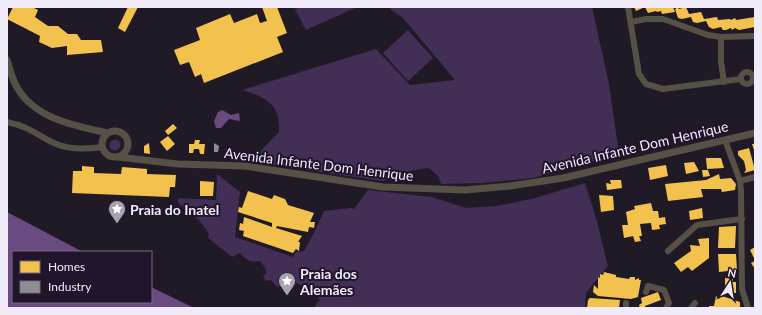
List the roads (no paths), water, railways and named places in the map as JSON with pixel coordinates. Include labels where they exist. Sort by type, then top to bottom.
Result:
[{"type":"street","points":[[628,7],[639,74],[646,84],[663,89],[741,79]]},
{"type":"street","points":[[631,22],[646,19],[663,19],[708,35],[721,37],[755,36]]},
{"type":"street","points":[[721,37],[721,62],[724,82]]},
{"type":"street","points":[[7,60],[17,87],[34,108],[54,118],[106,136]]},
{"type":"street","points":[[7,122],[28,127],[56,144],[66,147],[102,147]]},
{"type":"street","points":[[116,131],[125,135],[129,142],[127,151],[118,157],[106,154],[102,147],[106,136],[116,131]]},
{"type":"street","name":"Avenida Infante Dom Henrique","points":[[118,157],[178,164],[245,166],[383,187],[465,190],[510,186],[563,178],[755,133]]},
{"type":"street","points":[[725,140],[740,181],[742,200],[742,289],[748,308]]},
{"type":"street","points":[[127,151],[138,160]]},
{"type":"street","points":[[740,181],[755,177]]},
{"type":"street","points":[[668,251],[697,225],[742,219]]},
{"type":"street","points":[[646,292],[648,286],[664,290],[669,303],[666,308]]},
{"type":"place","name":"Praia do Inatel","points":[[117,224]]},
{"type":"place","name":"Praia dos Alemães","points":[[287,296]]}]
